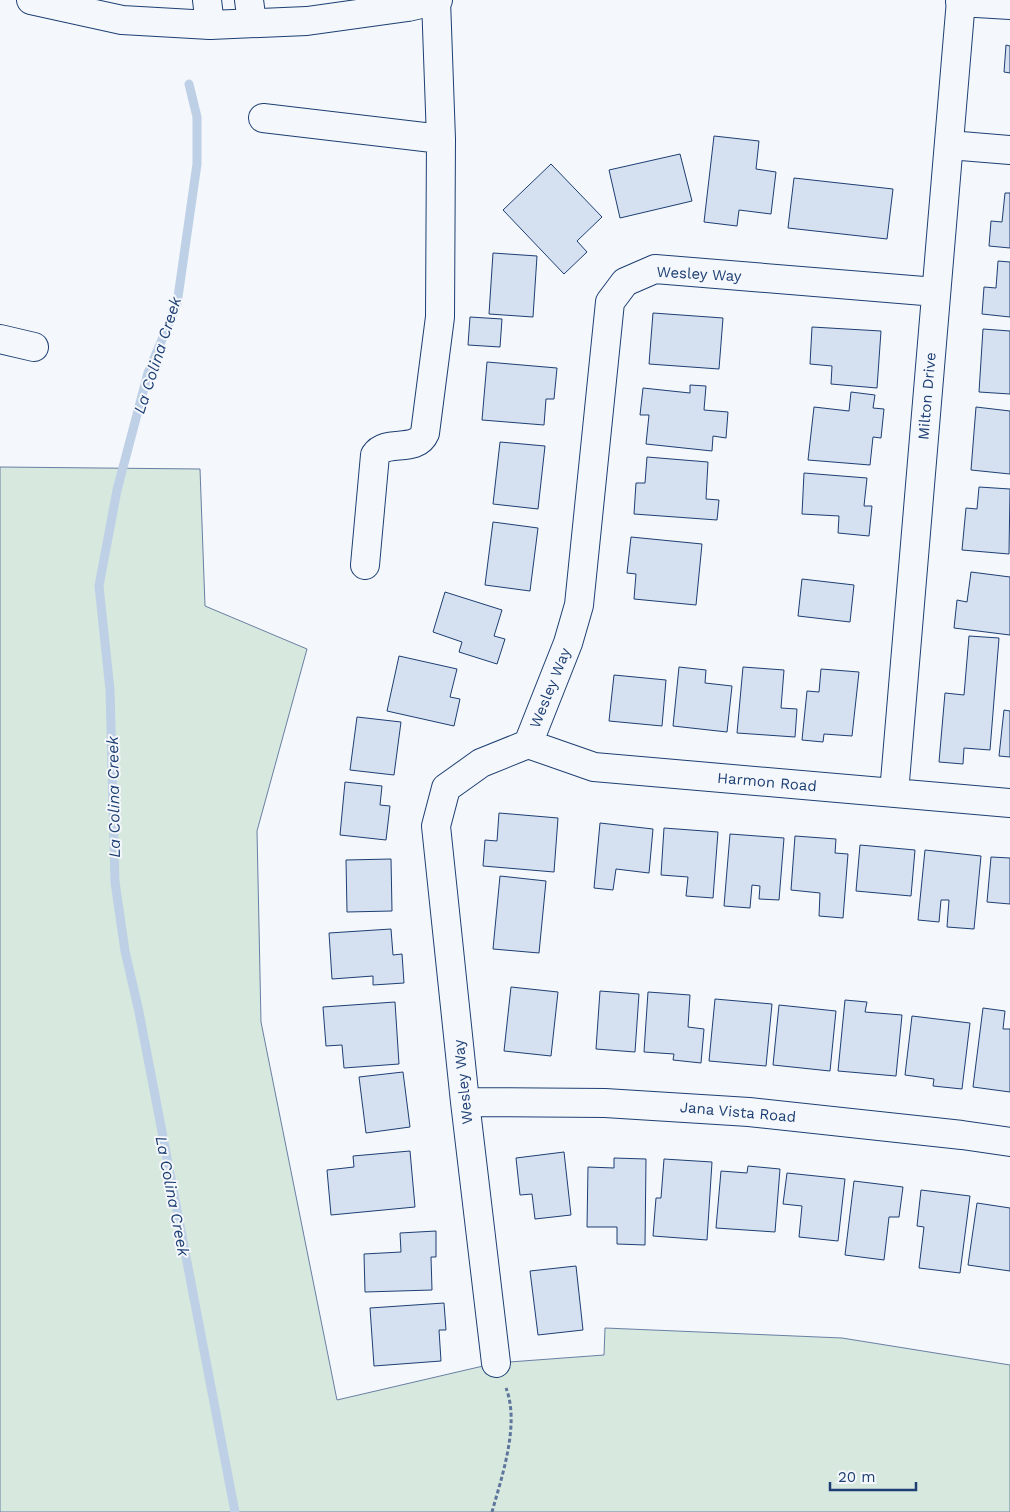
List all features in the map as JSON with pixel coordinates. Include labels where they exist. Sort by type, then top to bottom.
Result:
[{"type":"street","points":[[31,0],[122,20],[209,12],[250,11],[307,20],[408,7],[437,0],[441,139],[440,317],[425,433],[421,439],[414,443],[383,448],[376,455],[365,565]]},
{"type":"street","points":[[961,1],[1010,5]]},
{"type":"street","name":"Milton Drive","points":[[894,793],[961,1]]},
{"type":"street","points":[[263,118],[441,139]]},
{"type":"street","points":[[949,145],[1010,150]]},
{"type":"street","name":"Wesley Way","points":[[496,1363],[465,1102],[436,826],[446,788],[481,763],[528,744],[568,643],[579,605],[610,302],[625,282],[655,269],[936,292]]},
{"type":"street","points":[[0,339],[34,347]]},
{"type":"street","name":"Harmon Road","points":[[528,744],[594,767],[1010,803]]},
{"type":"street","name":"Jana Vista Road","points":[[465,1102],[605,1103],[749,1112],[962,1134],[1010,1142]]},
{"type":"path","points":[[492,1512],[507,1456],[512,1402]]},
{"type":"shaded area","points":[[0,467],[200,469],[205,606],[307,649],[257,831],[261,1022],[337,1400],[496,1363],[604,1355],[605,1328],[842,1338],[1010,1365],[1010,1512],[0,1512]]},
{"type":"building","points":[[1006,45],[1010,46],[1010,73],[1004,72]]},
{"type":"building","points":[[714,136],[759,141],[756,169],[776,172],[771,214],[739,210],[737,226],[704,222]]},
{"type":"building","points":[[680,154],[692,201],[620,218],[609,170]]},
{"type":"building","points":[[551,164],[602,217],[577,241],[587,252],[564,274],[503,210]]},
{"type":"building","points":[[794,178],[893,189],[887,239],[788,228]]},
{"type":"building","points":[[1005,193],[1010,193],[1010,248],[989,246],[991,221],[1002,222]]},
{"type":"building","points":[[493,253],[537,256],[533,317],[489,314]]},
{"type":"building","points":[[998,261],[1010,262],[1010,317],[982,314],[984,287],[996,288]]},
{"type":"building","points":[[653,313],[723,318],[719,369],[649,364]]},
{"type":"building","points":[[470,317],[502,319],[500,347],[468,345]]},
{"type":"building","points":[[812,327],[881,331],[877,388],[831,384],[832,366],[810,364]]},
{"type":"building","points":[[983,329],[1010,331],[1010,394],[979,392]]},
{"type":"building","points":[[487,362],[557,368],[554,399],[546,399],[544,425],[482,420]]},
{"type":"building","points":[[690,385],[706,386],[704,410],[728,412],[726,438],[713,436],[712,451],[646,444],[649,415],[640,415],[643,388],[690,393]]},
{"type":"building","points":[[851,392],[875,395],[873,408],[884,409],[881,438],[873,437],[870,465],[808,460],[814,407],[849,411]]},
{"type":"building","points":[[976,407],[1010,411],[1010,474],[971,470]]},
{"type":"building","points":[[500,442],[545,446],[538,509],[493,504]]},
{"type":"building","points":[[647,457],[708,462],[706,499],[719,500],[717,520],[634,514],[636,483],[645,483]]},
{"type":"building","points":[[804,473],[867,478],[864,506],[872,506],[869,536],[838,533],[839,516],[802,514]]},
{"type":"building","points":[[979,487],[1010,489],[1009,554],[962,550],[966,508],[977,509]]},
{"type":"building","points":[[493,522],[538,528],[530,591],[485,585]]},
{"type":"building","points":[[631,537],[702,544],[696,605],[634,599],[636,574],[627,573]]},
{"type":"building","points":[[971,572],[1010,577],[1010,635],[954,628],[957,600],[967,602]]},
{"type":"building","points":[[802,579],[854,585],[850,622],[798,616]]},
{"type":"building","points":[[445,592],[502,610],[494,636],[505,639],[497,664],[459,652],[462,642],[433,632]]},
{"type":"building","points":[[969,636],[999,638],[990,750],[964,748],[963,764],[939,762],[945,693],[964,695]]},
{"type":"building","points":[[399,656],[457,669],[450,697],[460,699],[454,726],[387,711]]},
{"type":"building","points":[[679,667],[706,670],[705,683],[732,686],[727,732],[673,726]]},
{"type":"building","points":[[743,667],[784,670],[781,708],[797,709],[795,737],[737,733]]},
{"type":"building","points":[[821,669],[859,672],[852,736],[824,734],[823,742],[802,740],[807,691],[819,692]]},
{"type":"building","points":[[614,675],[666,680],[662,726],[609,721]]},
{"type":"building","points":[[1004,710],[1010,711],[1010,757],[999,756]]},
{"type":"building","points":[[357,717],[401,722],[394,775],[350,770]]},
{"type":"building","points":[[345,782],[382,786],[380,805],[390,806],[386,840],[340,835]]},
{"type":"building","points":[[499,813],[558,818],[554,872],[483,866],[485,840],[497,841]]},
{"type":"building","points":[[600,823],[653,829],[649,873],[616,869],[613,890],[594,888]]},
{"type":"building","points":[[664,828],[718,832],[713,898],[686,896],[688,877],[661,875]]},
{"type":"building","points":[[730,834],[784,838],[779,900],[759,899],[760,886],[752,885],[750,908],[724,906]]},
{"type":"building","points":[[795,836],[836,839],[835,853],[848,854],[843,918],[819,916],[820,893],[791,890]]},
{"type":"building","points":[[860,845],[915,850],[911,896],[856,891]]},
{"type":"building","points":[[925,850],[981,856],[974,929],[947,927],[949,900],[941,900],[939,922],[918,920]]},
{"type":"building","points":[[991,857],[1010,858],[1010,904],[987,902]]},
{"type":"building","points":[[391,859],[392,911],[347,912],[346,860]]},
{"type":"building","points":[[500,876],[546,881],[539,953],[493,949]]},
{"type":"building","points":[[391,929],[393,955],[402,954],[404,983],[373,985],[373,976],[332,979],[329,933]]},
{"type":"building","points":[[511,987],[558,992],[551,1056],[504,1051]]},
{"type":"building","points":[[600,991],[639,994],[635,1052],[596,1049]]},
{"type":"building","points":[[648,992],[690,995],[688,1027],[704,1029],[701,1063],[673,1060],[674,1054],[644,1052]]},
{"type":"building","points":[[715,999],[772,1004],[766,1066],[709,1061]]},
{"type":"building","points":[[845,1000],[867,1002],[865,1012],[902,1015],[896,1076],[838,1071]]},
{"type":"building","points":[[395,1002],[399,1064],[344,1068],[342,1045],[326,1046],[323,1007]]},
{"type":"building","points":[[779,1005],[836,1011],[830,1071],[773,1065]]},
{"type":"building","points":[[983,1008],[1005,1011],[1003,1029],[1010,1029],[1010,1092],[973,1087]]},
{"type":"building","points":[[912,1016],[970,1023],[962,1089],[933,1086],[934,1079],[905,1075]]},
{"type":"building","points":[[403,1072],[410,1127],[366,1133],[359,1077]]},
{"type":"building","points":[[410,1151],[415,1207],[331,1215],[327,1170],[354,1167],[353,1156]]},
{"type":"building","points":[[564,1152],[571,1215],[535,1219],[532,1194],[520,1195],[516,1158]]},
{"type":"building","points":[[614,1158],[646,1159],[645,1245],[617,1244],[617,1227],[587,1227],[588,1167],[614,1168]]},
{"type":"building","points":[[664,1159],[712,1162],[707,1240],[653,1236],[656,1198],[661,1198]]},
{"type":"building","points":[[748,1166],[780,1169],[775,1232],[716,1228],[721,1171],[747,1173]]},
{"type":"building","points":[[787,1173],[845,1179],[838,1241],[799,1237],[802,1206],[783,1204]]},
{"type":"building","points":[[854,1181],[903,1187],[899,1217],[889,1217],[884,1260],[845,1255]]},
{"type":"building","points":[[921,1190],[970,1196],[960,1273],[919,1268],[924,1227],[917,1226]]},
{"type":"building","points":[[977,1203],[1010,1208],[1010,1271],[968,1265]]},
{"type":"building","points":[[436,1231],[436,1257],[431,1257],[432,1290],[365,1292],[364,1254],[401,1252],[400,1233]]},
{"type":"building","points":[[576,1266],[583,1330],[538,1335],[530,1271]]},
{"type":"building","points":[[444,1303],[446,1330],[439,1330],[441,1361],[374,1366],[370,1308]]},
{"type":"waterway","name":"La Colina Creek","points":[[189,84],[197,117],[197,164],[177,304],[148,373],[117,490],[99,586],[110,690],[115,882],[125,951],[139,1012],[235,1512]]}]
